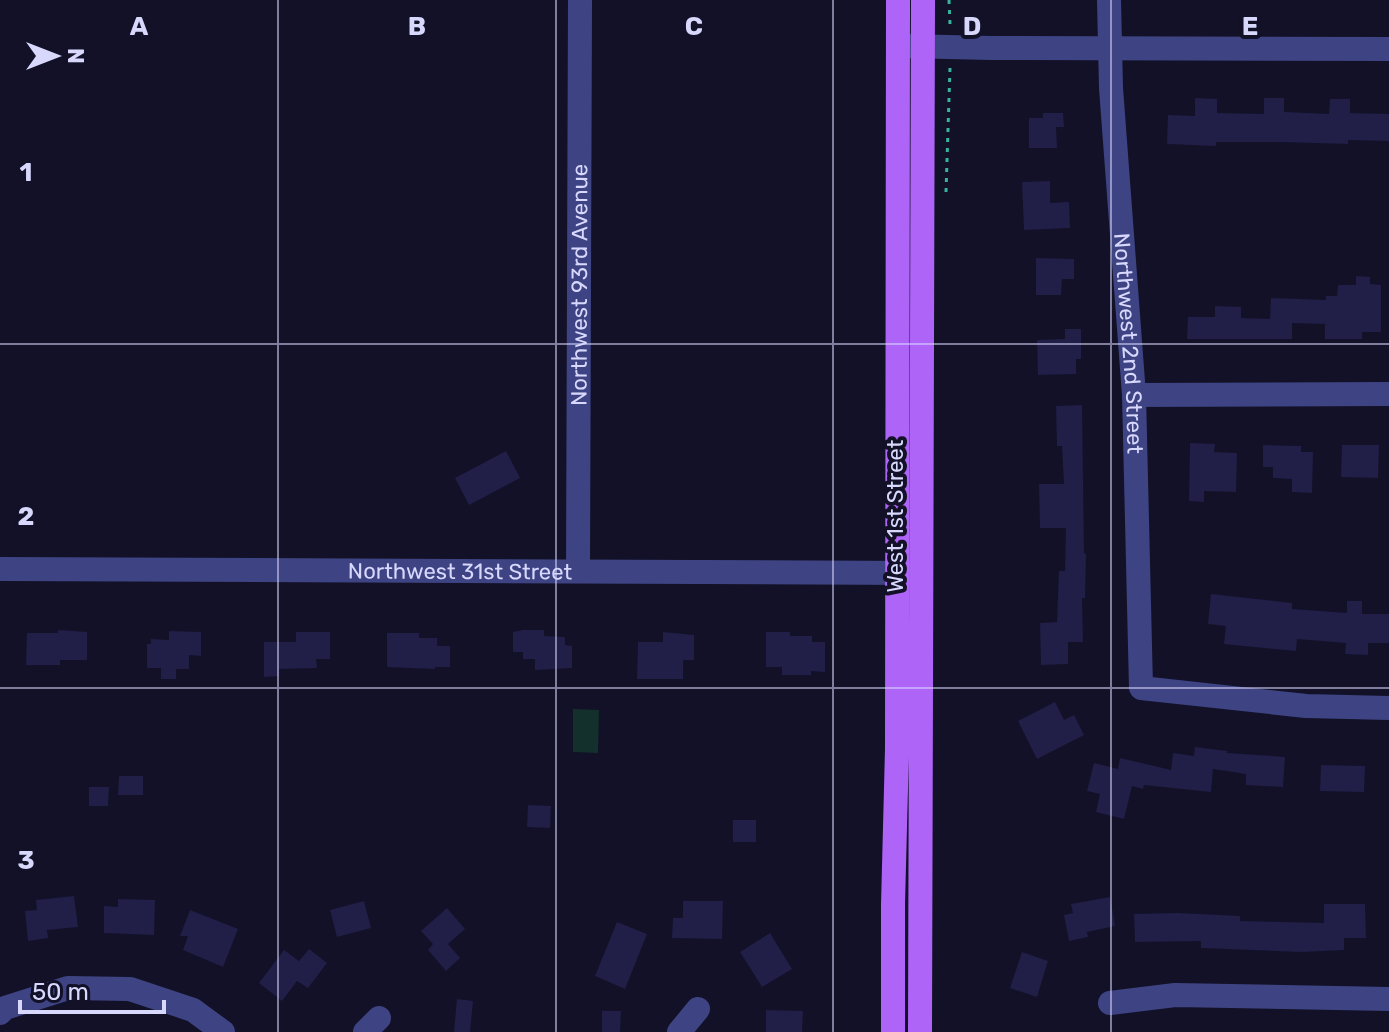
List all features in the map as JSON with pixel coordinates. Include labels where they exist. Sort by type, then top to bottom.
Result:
[{"type":"main road","name":"West 1st Street","points":[[893,1032],[897,749],[898,0]]},
{"type":"main road","name":"West 1st Street","points":[[920,1032],[923,0]]},
{"type":"street","name":"Northwest 93rd Avenue","points":[[578,571],[580,0]]},
{"type":"street","name":"Northwest 2nd Street","points":[[1109,0],[1109,47],[1134,395],[1141,688],[1306,706],[1389,708]]},
{"type":"street","points":[[898,46],[1389,49]]},
{"type":"street","points":[[1134,395],[1389,394]]},
{"type":"street","name":"Northwest 31st Street","points":[[0,569],[922,573]]},
{"type":"street","points":[[3,1011],[68,988],[130,989],[193,1010],[223,1032]]},
{"type":"street","points":[[1110,1003],[1175,995],[1389,999]]},
{"type":"street","points":[[679,1032],[698,1009]]},
{"type":"green space","points":[[573,709],[599,710],[598,753],[573,752]]},
{"type":"building","points":[[1195,98],[1217,99],[1217,113],[1264,114],[1264,98],[1284,98],[1284,112],[1329,114],[1330,99],[1350,99],[1350,113],[1389,114],[1389,141],[1348,140],[1348,144],[1216,142],[1216,146],[1167,144],[1168,115],[1195,116]]},
{"type":"building","points":[[1043,113],[1063,113],[1064,127],[1056,127],[1057,148],[1029,148],[1029,118],[1043,118]]},
{"type":"building","points":[[1050,181],[1050,203],[1069,202],[1070,228],[1024,230],[1022,182]]},
{"type":"building","points":[[1036,258],[1074,259],[1074,279],[1062,279],[1061,295],[1036,295]]},
{"type":"building","points":[[1356,276],[1370,277],[1370,284],[1381,285],[1381,332],[1362,332],[1362,339],[1325,339],[1325,324],[1292,323],[1292,339],[1187,339],[1188,317],[1215,317],[1215,306],[1241,307],[1241,318],[1270,319],[1271,298],[1326,300],[1326,296],[1337,296],[1338,285],[1356,285]]},
{"type":"building","points":[[1065,329],[1081,329],[1081,359],[1076,359],[1076,374],[1038,375],[1037,340],[1065,339]]},
{"type":"building","points":[[1082,405],[1086,554],[1085,598],[1082,598],[1083,642],[1068,642],[1068,664],[1041,665],[1040,623],[1057,622],[1059,571],[1065,571],[1066,528],[1040,528],[1039,484],[1064,484],[1062,446],[1057,446],[1056,406]]},
{"type":"building","points":[[1190,443],[1215,444],[1214,452],[1237,453],[1236,492],[1204,491],[1204,502],[1189,501]]},
{"type":"building","points":[[1263,445],[1301,446],[1301,452],[1313,452],[1312,493],[1292,492],[1292,479],[1273,478],[1273,467],[1263,467]]},
{"type":"building","points":[[1342,445],[1379,445],[1378,478],[1341,477]]},
{"type":"building","points":[[506,451],[520,478],[469,505],[455,478]]},
{"type":"building","points":[[1211,594],[1292,603],[1292,609],[1347,613],[1347,601],[1362,601],[1362,614],[1389,614],[1389,643],[1368,643],[1368,655],[1345,654],[1346,643],[1297,639],[1296,651],[1224,644],[1226,626],[1208,624]]},
{"type":"building","points":[[58,630],[87,632],[87,660],[60,660],[60,665],[26,665],[27,633],[58,633]]},
{"type":"building","points":[[544,630],[544,636],[565,637],[565,645],[572,646],[572,668],[535,670],[535,659],[523,659],[523,652],[513,652],[513,632]]},
{"type":"building","points":[[169,631],[201,632],[201,656],[189,655],[189,669],[176,669],[176,679],[161,679],[161,668],[147,668],[147,644],[151,644],[151,639],[169,640]]},
{"type":"building","points":[[296,632],[330,632],[330,659],[316,659],[317,668],[279,669],[279,676],[264,677],[264,642],[296,642]]},
{"type":"building","points":[[663,632],[694,635],[694,660],[683,660],[683,679],[637,679],[638,642],[663,642]]},
{"type":"building","points":[[766,632],[790,632],[790,636],[812,636],[812,642],[825,642],[825,672],[782,675],[782,667],[766,667]]},
{"type":"building","points":[[387,633],[419,633],[419,638],[437,638],[437,646],[450,646],[450,667],[387,667]]},
{"type":"building","points":[[1055,702],[1064,720],[1074,715],[1084,735],[1037,759],[1018,721]]},
{"type":"building","points":[[1195,747],[1227,753],[1285,757],[1283,787],[1246,785],[1246,774],[1213,769],[1211,792],[1132,786],[1124,819],[1096,812],[1100,794],[1087,791],[1094,763],[1118,769],[1120,758],[1171,770],[1173,753],[1194,756]]},
{"type":"building","points":[[1321,765],[1365,766],[1364,792],[1320,791]]},
{"type":"building","points":[[119,776],[143,776],[143,795],[118,795]]},
{"type":"building","points":[[89,787],[109,787],[108,806],[89,806]]},
{"type":"building","points":[[528,805],[551,806],[550,828],[527,827]]},
{"type":"building","points":[[733,820],[756,820],[756,842],[733,842]]},
{"type":"building","points":[[74,896],[78,927],[47,930],[48,938],[28,941],[25,911],[37,910],[36,900]]},
{"type":"building","points":[[1110,897],[1115,926],[1087,932],[1088,937],[1069,941],[1064,915],[1073,913],[1071,904]]},
{"type":"building","points":[[118,899],[155,900],[154,935],[104,933],[104,906],[118,907]]},
{"type":"building","points":[[364,901],[371,928],[337,937],[330,910]]},
{"type":"building","points":[[683,901],[723,901],[722,939],[672,938],[673,918],[683,918]]},
{"type":"building","points":[[1324,904],[1365,904],[1366,938],[1344,938],[1344,950],[1301,952],[1201,948],[1201,941],[1135,942],[1134,914],[1177,913],[1240,916],[1240,921],[1324,923]]},
{"type":"building","points":[[447,908],[465,929],[448,944],[460,958],[446,971],[428,950],[433,944],[421,931]]},
{"type":"building","points":[[190,910],[238,929],[223,967],[183,950],[188,936],[180,936]]},
{"type":"building","points":[[617,922],[647,934],[625,989],[595,976]]},
{"type":"building","points":[[770,933],[792,969],[762,987],[740,952]]},
{"type":"building","points":[[309,949],[327,963],[308,988],[297,981],[282,1001],[259,983],[284,950],[299,961]]},
{"type":"building","points":[[1022,952],[1048,961],[1037,997],[1010,988]]},
{"type":"building","points":[[457,999],[473,1001],[470,1032],[454,1032]]},
{"type":"building","points":[[766,1010],[803,1011],[802,1032],[766,1032]]},
{"type":"building","points":[[602,1011],[621,1011],[620,1032],[602,1032]]}]
